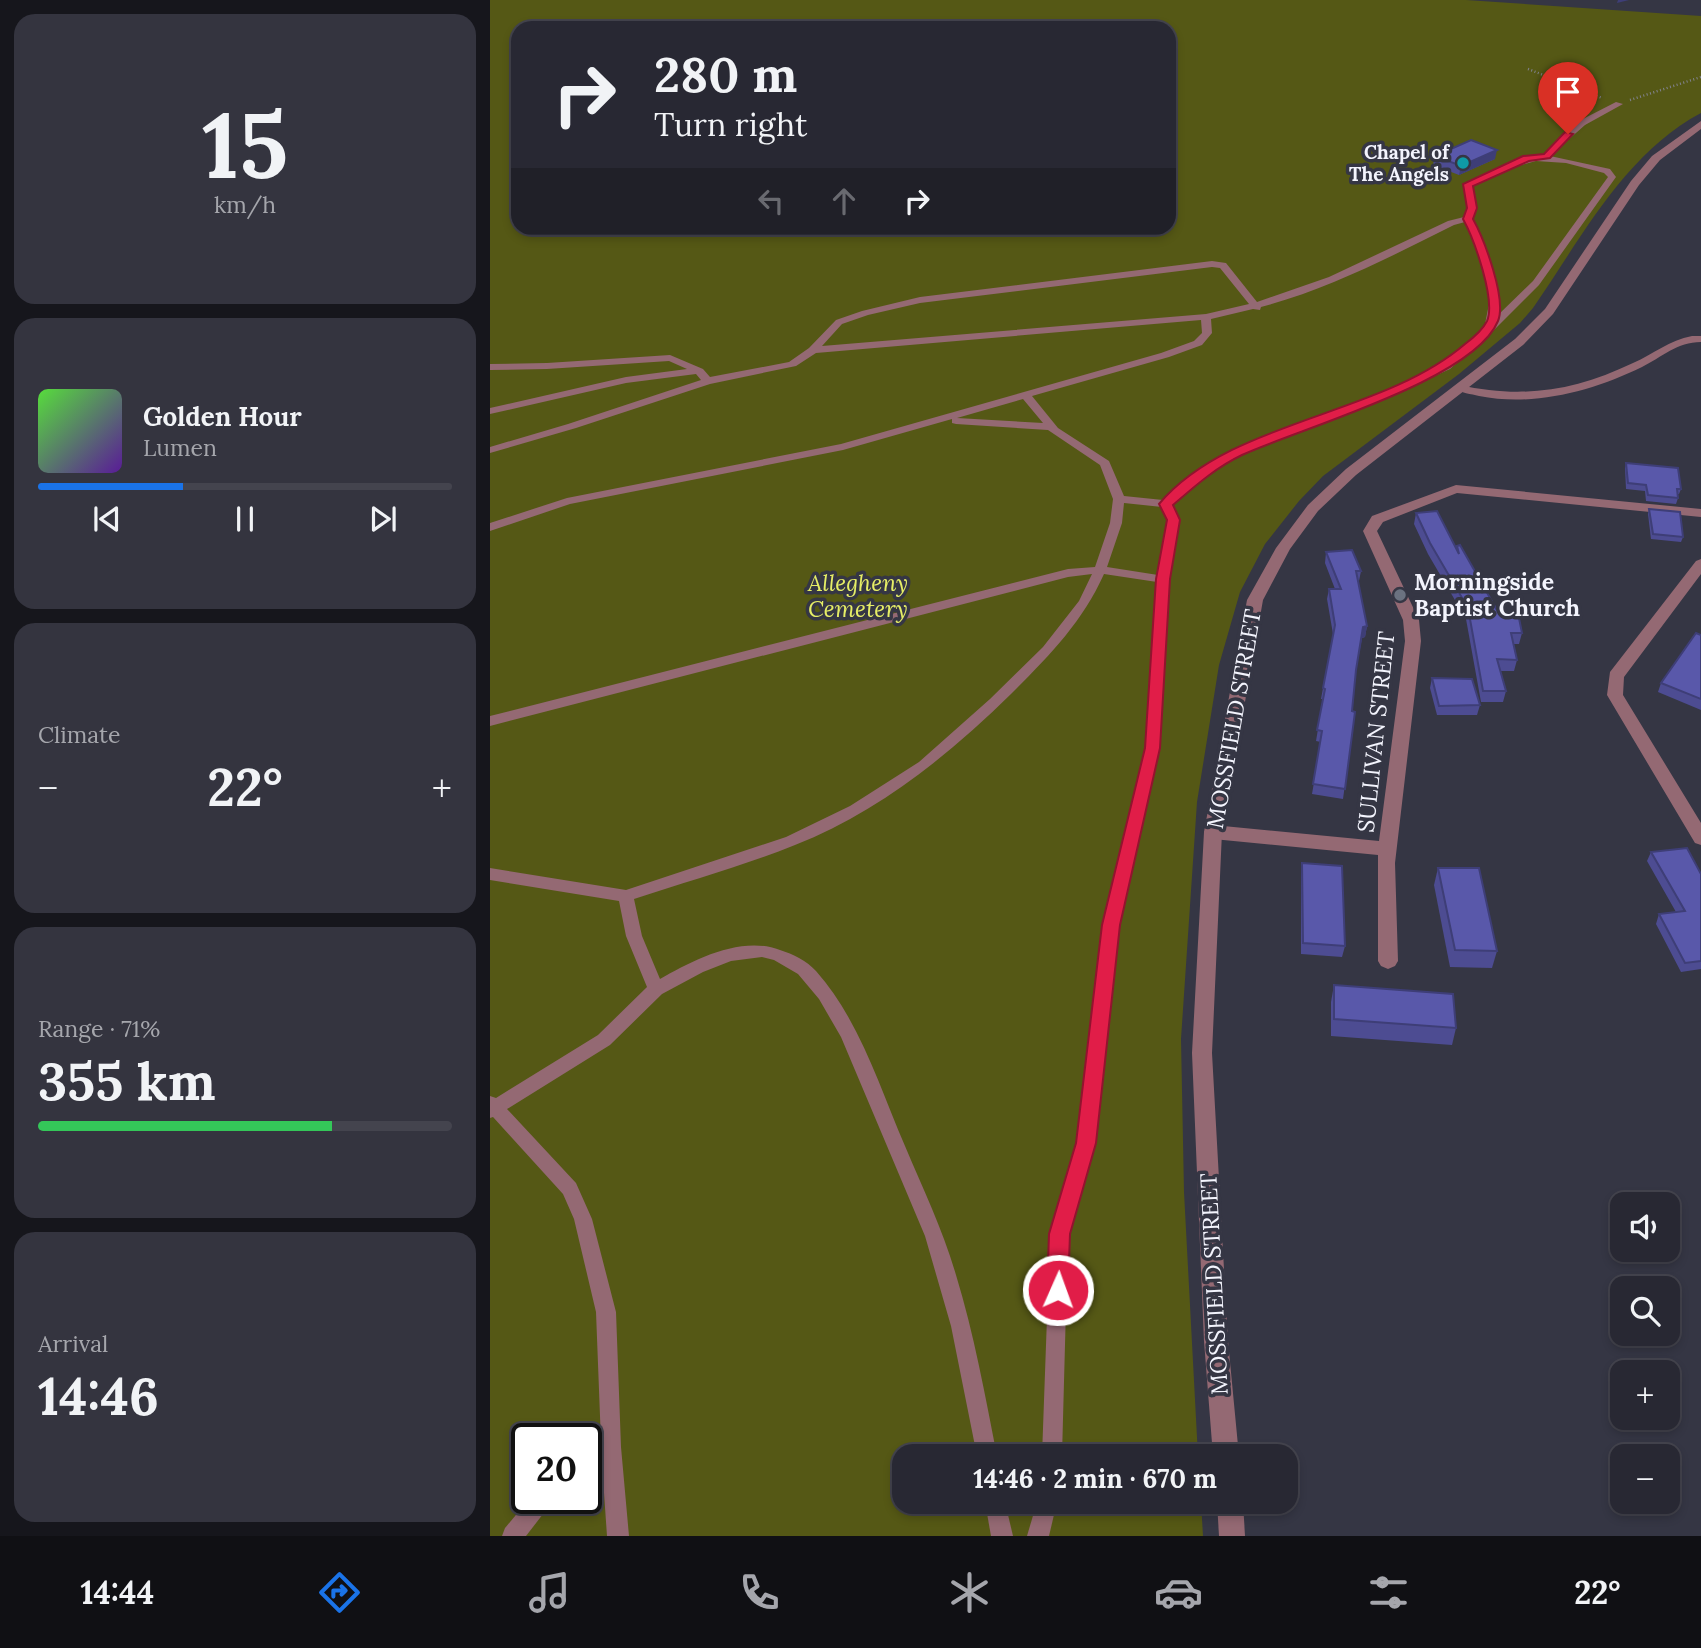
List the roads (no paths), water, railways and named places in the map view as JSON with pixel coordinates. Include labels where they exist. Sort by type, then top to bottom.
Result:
[{"type":"street","name":"MOSSFIELD STREET","points":[[1225,1444],[1216,1341],[1202,1053],[1213,831],[1255,600],[1283,548],[1313,508],[1351,472],[1519,342],[1549,311],[1634,183],[1656,158],[1701,124]]},
{"type":"street","name":"SULLIVAN STREET","points":[[1388,961],[1386,863],[1413,641],[1411,620],[1370,531],[1377,519],[1456,489],[1701,513]]},
{"type":"street","points":[[1701,564],[1616,676],[1615,695],[1701,838]]},
{"type":"street","points":[[1213,831],[1389,849]]},
{"type":"street","points":[[1231,1514],[1233,1536]]},
{"type":"lane","points":[[1546,156],[1582,123],[1619,104]]},
{"type":"lane","points":[[1119,499],[1166,504],[1210,467],[1238,452],[1398,389],[1446,367],[1536,284],[1612,177],[1607,171],[1546,156],[1527,158],[1468,184],[1472,208],[1468,219]]},
{"type":"lane","points":[[813,350],[1206,317],[1257,308],[1354,272],[1451,223],[1468,219]]},
{"type":"lane","points":[[1468,219],[1475,231],[1496,303],[1492,321],[1483,335]]},
{"type":"lane","points":[[490,450],[708,381],[792,364],[813,350],[839,322],[864,313],[920,300],[1212,264],[1223,265],[1257,308]]},
{"type":"lane","points":[[490,527],[566,500],[844,447],[941,421],[1198,343],[1207,333],[1206,317]]},
{"type":"lane","points":[[1459,388],[1504,397],[1551,395],[1639,364],[1683,339],[1701,339]]},
{"type":"lane","points":[[490,367],[670,358],[699,371],[708,381]]},
{"type":"lane","points":[[490,411],[626,380],[699,371]]},
{"type":"lane","points":[[490,874],[626,896],[791,841],[855,810],[924,765],[995,702],[1048,650],[1085,602],[1100,570],[1116,523],[1119,499],[1105,463],[1051,427],[1026,396]]},
{"type":"lane","points":[[941,421],[1051,427]]},
{"type":"lane","points":[[1052,1444],[1059,1234],[1086,1143],[1111,925],[1152,748],[1163,579],[1173,520],[1166,504]]},
{"type":"lane","points":[[490,720],[1068,573],[1100,570],[1163,579]]},
{"type":"lane","points":[[626,896],[634,936],[656,989]]},
{"type":"lane","points":[[618,1536],[611,1447],[606,1312],[583,1219],[570,1189],[492,1107],[604,1040],[656,989],[686,971],[715,960],[746,953],[772,953],[809,973],[831,1004],[850,1040],[939,1249],[974,1387],[985,1444]]},
{"type":"lane","points":[[602,1452],[611,1447]]},
{"type":"lane","points":[[513,1536],[530,1514]]},
{"type":"lane","points":[[997,1514],[1002,1536]]},
{"type":"lane","points":[[1038,1536],[1044,1514]]},
{"type":"place","name":"Chapel of The Angels","points":[[1463,163]]},
{"type":"place","name":"Morningside Baptist Church","points":[[1400,595]]},
{"type":"park label","name":"Allegheny Cemetery","points":[[858,596]]}]
